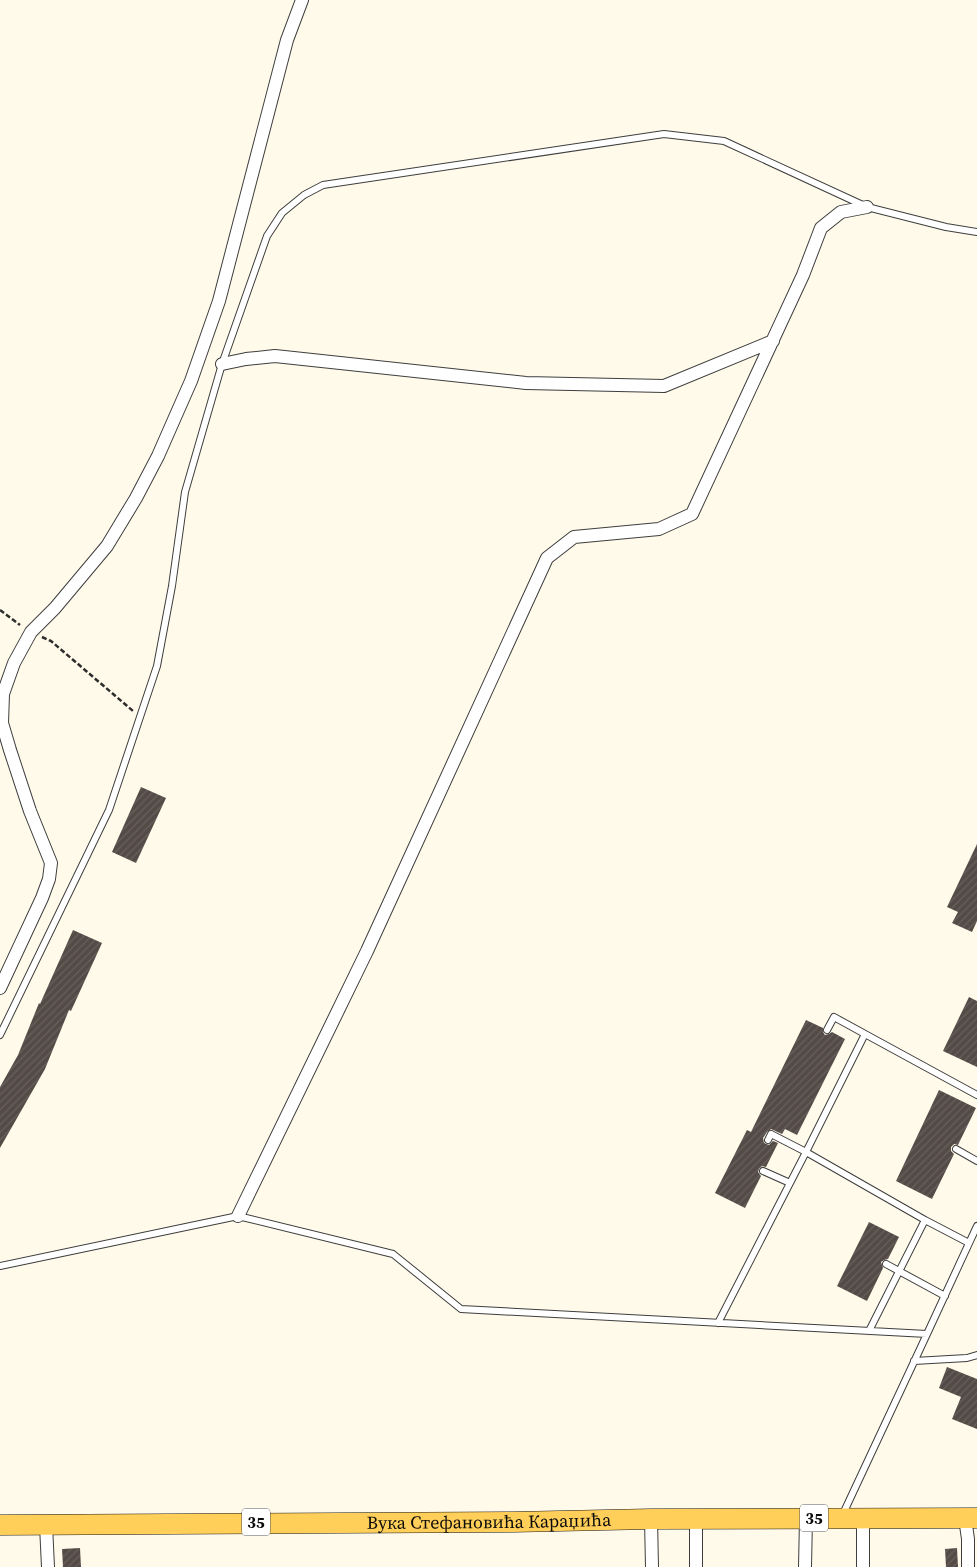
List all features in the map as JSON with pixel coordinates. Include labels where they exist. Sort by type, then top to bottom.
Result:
[{"type":"main road","name":"Вука Стефановића Караџића","points":[[0,1525],[971,1518]]},
{"type":"street","points":[[0,988],[42,898],[49,879],[51,863],[30,811],[2,724],[3,694],[14,663],[31,632],[55,608],[107,546],[136,498],[158,456],[191,381],[219,301],[287,40],[302,0]]},
{"type":"street","points":[[238,1216],[367,951],[547,558],[574,537],[659,529],[692,514],[803,275],[821,228],[841,212],[867,207]]},
{"type":"street","points":[[222,364],[275,356],[526,383],[664,386],[772,341]]},
{"type":"street","points":[[805,1567],[806,1518]]},
{"type":"street","points":[[863,1518],[863,1567]]},
{"type":"street","points":[[968,1567],[968,1540],[971,1518]]},
{"type":"street","points":[[651,1519],[652,1567]]},
{"type":"street","points":[[696,1519],[696,1567]]},
{"type":"street","points":[[46,1525],[48,1567]]},
{"type":"lane","points":[[0,1035],[109,810],[158,666],[172,586],[185,492],[222,364],[267,236],[282,213],[304,194],[323,184],[664,134],[724,140],[867,207],[946,227],[977,232]]},
{"type":"lane","points":[[827,1030],[834,1017],[977,1095]]},
{"type":"lane","points":[[718,1323],[865,1034]]},
{"type":"lane","points":[[768,1140],[771,1134],[969,1243]]},
{"type":"lane","points":[[956,1149],[977,1160]]},
{"type":"lane","points":[[763,1171],[790,1183]]},
{"type":"lane","points":[[0,1266],[238,1216],[393,1254],[461,1309],[927,1334]]},
{"type":"lane","points":[[869,1331],[925,1220]]},
{"type":"lane","points":[[841,1518],[977,1226]]},
{"type":"lane","points":[[886,1264],[945,1296]]},
{"type":"lane","points":[[914,1361],[967,1358],[977,1354]]},
{"type":"path","points":[[0,610],[31,632],[51,641],[140,716]]},
{"type":"building","points":[[141,787],[166,798],[136,863],[112,852]]},
{"type":"building","points":[[977,844],[977,921],[972,932],[952,923],[958,912],[947,907]]},
{"type":"building","points":[[73,930],[102,943],[71,1011],[69,1010],[45,1069],[0,1148],[0,1087],[18,1055],[39,1003]]},
{"type":"building","points":[[969,997],[977,1001],[977,1067],[943,1051]]},
{"type":"building","points":[[806,1020],[823,1028],[825,1035],[832,1032],[845,1039],[797,1135],[785,1129],[782,1134],[771,1129],[763,1138],[764,1143],[769,1145],[773,1141],[778,1143],[766,1167],[762,1166],[759,1169],[758,1172],[761,1176],[745,1208],[715,1193],[747,1130],[751,1132]]},
{"type":"building","points":[[939,1090],[976,1108],[958,1145],[954,1144],[951,1147],[951,1151],[954,1154],[932,1199],[896,1181]]},
{"type":"building","points":[[869,1222],[899,1237],[888,1259],[881,1262],[883,1268],[867,1301],[837,1286]]},
{"type":"building","points":[[947,1367],[977,1379],[977,1429],[952,1419],[961,1397],[939,1388]]},
{"type":"building","points":[[80,1548],[81,1567],[63,1567],[62,1549]]},
{"type":"building","points":[[957,1548],[958,1567],[946,1567],[945,1549]]}]
